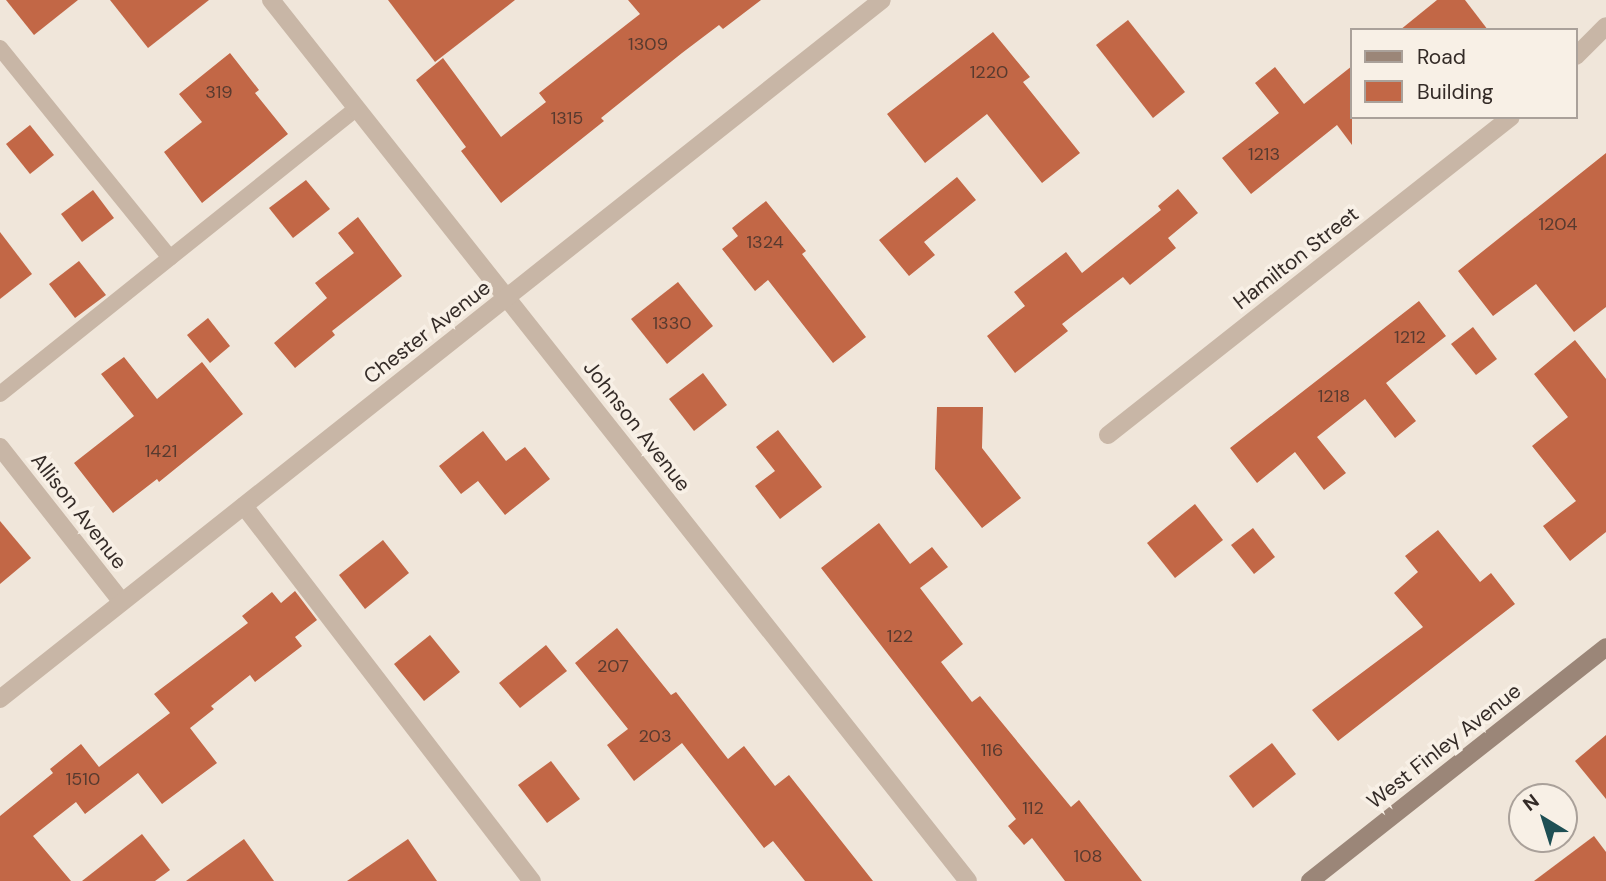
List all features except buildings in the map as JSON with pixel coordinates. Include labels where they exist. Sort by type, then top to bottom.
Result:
[{"type":"main road","name":"West Finley Avenue","points":[[1310,881],[1606,647]]},
{"type":"street","name":"Johnson Avenue","points":[[271,0],[968,881]]},
{"type":"street","name":"Chester Avenue","points":[[0,699],[878,1]]},
{"type":"street","points":[[1578,54],[1606,26]]},
{"type":"street","name":"Hamilton Street","points":[[1108,435],[1508,119]]},
{"type":"street","name":"Allison Avenue","points":[[0,447],[122,602]]},
{"type":"street","points":[[244,506],[533,880]]},
{"type":"lane","points":[[0,48],[170,258]]},
{"type":"lane","points":[[0,394],[356,108]]}]
